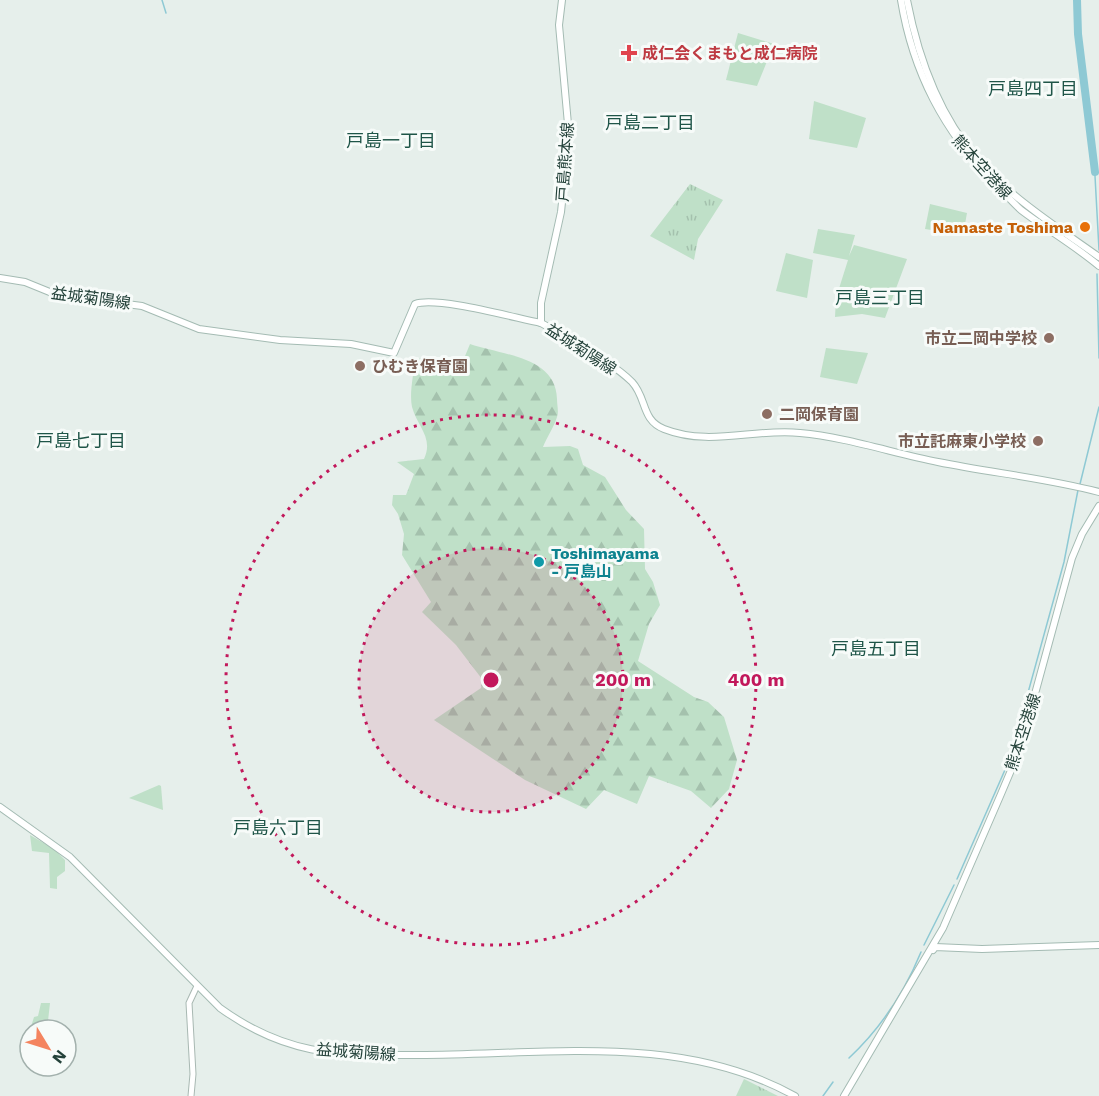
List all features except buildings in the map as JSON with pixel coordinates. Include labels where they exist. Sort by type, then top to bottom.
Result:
[{"type":"main road","name":"戸島熊本線","points":[[541,323],[541,303],[561,212],[569,135],[559,25],[562,0]]},
{"type":"main road","name":"熊本空港線","points":[[904,0],[920,56],[943,109],[976,158],[1016,196],[1099,257]]},
{"type":"main road","name":"熊本空港線","points":[[904,0],[909,39],[920,69],[953,136],[1019,208],[1099,266]]},
{"type":"main road","name":"益城菊陽線","points":[[0,278],[25,282],[57,295],[142,306],[188,326],[214,332],[280,340],[351,344],[394,353],[415,304],[420,302],[465,308],[541,323],[631,382],[649,419],[659,427],[676,433],[717,438],[790,432],[811,434],[914,458],[1022,475],[1099,492]]},
{"type":"main road","name":"熊本空港線","points":[[844,1096],[943,928],[1020,749],[1072,558],[1082,534],[1099,506]]},
{"type":"main road","name":"益城菊陽線","points":[[0,807],[70,857],[219,1008],[261,1034],[279,1042],[324,1052],[361,1055],[552,1051],[669,1055],[732,1069],[795,1096]]},
{"type":"main road","points":[[930,952],[935,947],[982,949],[1099,945]]},
{"type":"street","points":[[191,1096],[193,1074],[189,1003],[197,986]]},
{"type":"green space","points":[[738,33],[774,44],[757,86],[726,80]]},
{"type":"green space","points":[[814,101],[866,118],[857,148],[809,139]]},
{"type":"green space","points":[[690,184],[723,200],[698,239],[694,260],[650,236]]},
{"type":"green space","points":[[930,204],[967,213],[963,235],[925,229]]},
{"type":"green space","points":[[818,229],[855,235],[849,256],[854,245],[907,259],[885,318],[862,314],[835,317],[836,298],[848,260],[813,253]]},
{"type":"green space","points":[[786,253],[813,260],[807,298],[776,291]]},
{"type":"green space","points":[[470,344],[525,360],[547,374],[554,385],[558,413],[543,447],[570,446],[578,449],[583,465],[605,477],[626,510],[644,529],[645,569],[653,582],[660,605],[649,624],[638,661],[694,697],[708,702],[724,717],[737,760],[729,789],[711,808],[691,791],[649,776],[637,804],[604,790],[586,809],[525,780],[434,720],[481,688],[482,679],[456,645],[422,612],[431,602],[402,555],[404,534],[398,514],[392,505],[393,495],[406,495],[414,474],[397,462],[424,459],[427,452],[426,438],[414,414],[411,401],[415,359],[432,357],[458,373]]},
{"type":"green space","points":[[826,348],[868,353],[857,384],[820,377]]},
{"type":"green space","points":[[161,786],[163,810],[129,798]]},
{"type":"green space","points":[[30,835],[54,849],[65,860],[65,871],[57,877],[57,889],[50,888],[49,853],[32,851]]},
{"type":"green space","points":[[41,1003],[50,1003],[48,1018],[34,1018],[38,1016]]},
{"type":"green space","points":[[744,1079],[778,1096],[736,1096]]},
{"type":"waterway","points":[[162,0],[166,13]]},
{"type":"waterway","points":[[1077,0],[1078,34],[1095,172]]},
{"type":"waterway","points":[[1095,176],[1099,250]]},
{"type":"waterway","points":[[1097,274],[1099,358]]},
{"type":"waterway","points":[[1080,484],[1099,407]]},
{"type":"waterway","points":[[1010,758],[1064,562],[1078,490]]},
{"type":"waterway","points":[[957,879],[1008,763]]},
{"type":"waterway","points":[[924,945],[954,885]]},
{"type":"waterway","points":[[849,1058],[891,1009],[921,952]]},
{"type":"waterway","points":[[823,1096],[833,1082]]},
{"type":"place","name":"成仁会くまもと成仁病院","points":[[629,53]]},
{"type":"place","name":"Namaste Toshima","points":[[1085,227]]},
{"type":"place","name":"市立二岡中学校","points":[[1049,338]]},
{"type":"place","name":"ひむき保育園","points":[[360,366]]},
{"type":"place","name":"二岡保育園","points":[[767,414]]},
{"type":"place","name":"市立託麻東小学校","points":[[1038,441]]},
{"type":"place","name":"Toshimayama - 戸島山","points":[[539,562]]},
{"type":"district","name":"戸島四丁目","points":[[1033,88]]},
{"type":"district","name":"戸島二丁目","points":[[650,122]]},
{"type":"district","name":"戸島一丁目","points":[[391,140]]},
{"type":"district","name":"戸島三丁目","points":[[880,297]]},
{"type":"district","name":"戸島七丁目","points":[[81,440]]},
{"type":"district","name":"戸島五丁目","points":[[876,648]]},
{"type":"district","name":"戸島六丁目","points":[[278,827]]}]
